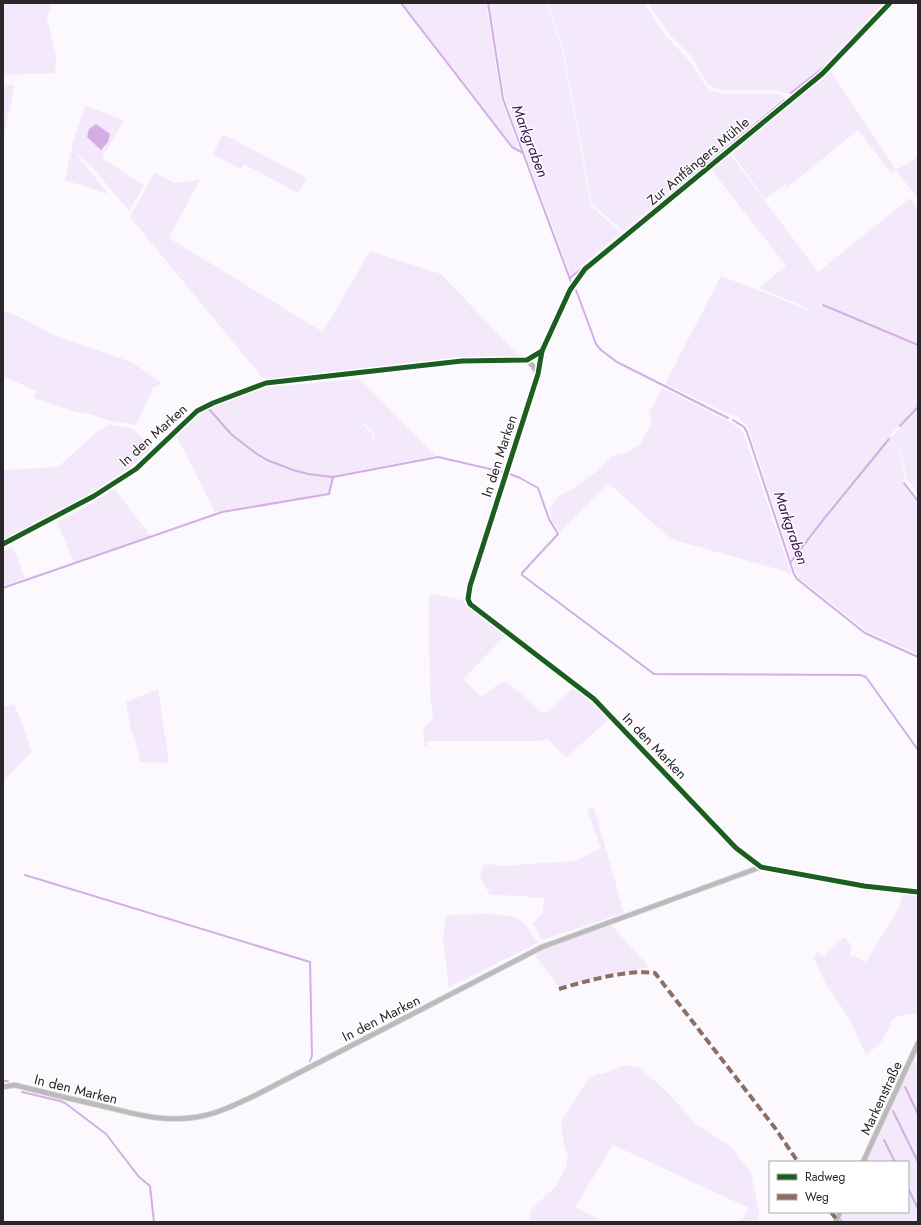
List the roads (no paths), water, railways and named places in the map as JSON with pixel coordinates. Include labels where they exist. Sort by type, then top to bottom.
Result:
[{"type":"street","name":"Zur Antfängers Mühle","points":[[542,351],[570,290],[585,269],[822,74],[890,3]]},
{"type":"street","name":"In den Marken","points":[[3,544],[94,496],[136,469],[197,411],[213,403],[260,386],[274,382],[462,360],[526,360],[542,351]]},
{"type":"street","name":"In den Marken","points":[[542,351],[538,374],[470,586],[468,599],[470,604],[594,699],[736,848],[761,868],[864,886],[918,892]]},
{"type":"street","points":[[526,360],[533,366],[538,374]]},
{"type":"street","name":"In den Marken","points":[[3,1087],[15,1085],[160,1119],[184,1119],[212,1114],[256,1095],[542,947],[761,868]]},
{"type":"street","name":"Markenstraße","points":[[863,1161],[918,1043]]},
{"type":"waterway","points":[[401,3],[512,147],[523,153]]},
{"type":"waterway","name":"Markgraben","points":[[488,3],[503,99],[571,282]]},
{"type":"waterway","points":[[791,93],[824,67]]},
{"type":"waterway","points":[[570,278],[784,100]]},
{"type":"waterway","name":"Markgraben","points":[[576,290],[596,344],[601,350],[617,362],[728,418]]},
{"type":"waterway","points":[[823,305],[918,345]]},
{"type":"waterway","points":[[900,426],[918,407]]},
{"type":"waterway","points":[[209,409],[231,434],[254,452],[267,460],[308,474],[333,477],[438,457],[503,472]]},
{"type":"waterway","name":"Markgraben","points":[[733,420],[744,427],[747,432],[794,574],[797,579],[865,633],[918,657]]},
{"type":"waterway","points":[[790,563],[889,439]]},
{"type":"waterway","points":[[510,474],[538,488],[549,519],[558,534],[522,573],[522,575],[654,674],[860,675],[866,677],[918,750]]},
{"type":"waterway","points":[[3,588],[222,512],[329,494],[333,477]]},
{"type":"waterway","points":[[904,483],[918,501]]},
{"type":"waterway","points":[[25,875],[310,962],[312,1056],[310,1061]]},
{"type":"waterway","points":[[3,1081],[8,1081]]},
{"type":"waterway","points":[[905,1087],[918,1114]]},
{"type":"waterway","points":[[22,1092],[65,1103],[106,1134],[139,1177],[150,1186],[154,1222]]},
{"type":"waterway","points":[[893,1111],[918,1162]]},
{"type":"waterway","points":[[884,1140],[894,1161]]},
{"type":"waterway","points":[[909,1190],[918,1209]]}]
